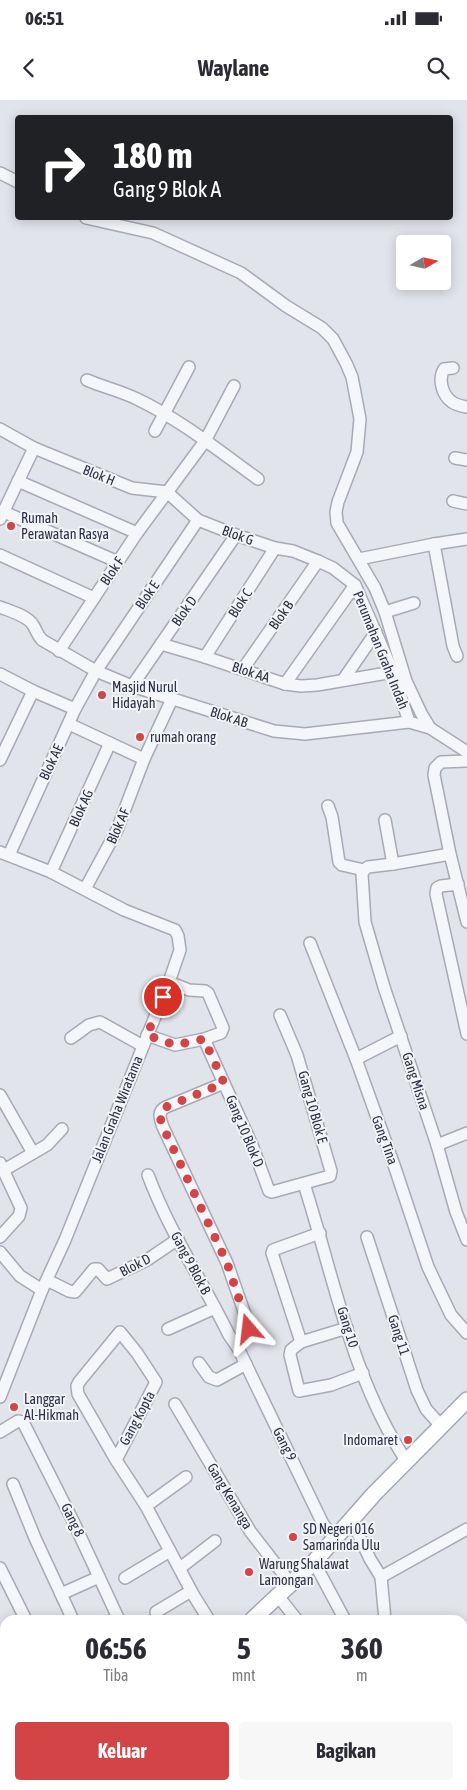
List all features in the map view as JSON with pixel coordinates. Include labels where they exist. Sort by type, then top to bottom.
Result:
[{"type":"main road","points":[[257,1615],[314,1562],[351,1519],[467,1400]]},
{"type":"street","points":[[0,173],[15,180]]},
{"type":"street","points":[[94,220],[153,234],[249,276],[286,306],[322,328],[333,339],[352,377],[360,418],[357,452],[336,512],[340,530],[369,576],[386,612],[406,681],[430,728]]},
{"type":"street","points":[[155,431],[189,367]]},
{"type":"street","points":[[453,368],[444,369],[442,372],[441,382],[443,388],[448,400],[467,407]]},
{"type":"street","points":[[87,380],[127,394],[165,415],[205,440],[258,479]]},
{"type":"street","name":"Blok F","points":[[59,651],[137,533],[205,440],[234,386]]},
{"type":"street","points":[[1,433],[34,448],[2,516],[118,562]]},
{"type":"street","name":"Blok H","points":[[34,448],[132,488],[167,492]]},
{"type":"street","points":[[455,458],[467,460]]},
{"type":"street","points":[[18,481],[137,533]]},
{"type":"street","name":"Blok G","points":[[167,492],[198,520],[236,535],[318,561]]},
{"type":"street","points":[[453,501],[467,504]]},
{"type":"street","name":"Blok E","points":[[96,671],[198,520]]},
{"type":"street","name":"Blok D","points":[[132,686],[236,535]]},
{"type":"street","points":[[359,559],[467,539]]},
{"type":"street","points":[[434,544],[453,646],[457,656]]},
{"type":"street","name":"Blok C","points":[[205,657],[275,548]]},
{"type":"street","points":[[0,555],[94,598]]},
{"type":"street","name":"Perumahan Graha Indah","points":[[318,561],[333,568],[355,585],[393,672],[409,722],[430,728],[467,752]]},
{"type":"street","name":"Blok B","points":[[243,670],[318,561]]},
{"type":"street","points":[[285,684],[355,585]]},
{"type":"street","points":[[386,612],[414,603]]},
{"type":"street","name":"Blok AB","points":[[0,607],[28,620],[33,624],[37,635],[42,640],[96,671],[132,686],[274,731],[304,734],[409,722]]},
{"type":"street","points":[[343,680],[376,632]]},
{"type":"street","name":"Blok AA","points":[[161,644],[285,684],[301,686],[318,685],[393,672]]},
{"type":"street","name":"Blok AE","points":[[5,853],[75,709],[96,671]]},
{"type":"street","points":[[0,674],[75,709]]},
{"type":"street","points":[[0,760],[33,691]]},
{"type":"street","name":"Blok AF","points":[[85,889],[117,830],[144,759],[172,699]]},
{"type":"street","points":[[69,724],[144,759]]},
{"type":"street","name":"Blok AG","points":[[51,872],[110,743]]},
{"type":"street","points":[[467,762],[441,762],[435,768],[434,775],[450,854],[467,922]]},
{"type":"street","points":[[328,806],[332,817],[339,862],[342,865],[364,870],[368,867],[450,854]]},
{"type":"street","points":[[385,820],[393,864]]},
{"type":"street","points":[[5,853],[51,872],[85,889]]},
{"type":"street","name":"Gang Misna","points":[[364,870],[362,874],[365,922],[384,988],[402,1036],[437,1145],[456,1212],[467,1238]]},
{"type":"street","points":[[458,884],[441,886],[437,888],[436,894],[467,1034]]},
{"type":"street","name":"Jalan Graha Wiratama","points":[[0,1397],[169,982],[180,950],[175,930],[124,910],[85,889]]},
{"type":"street","name":"Gang Tina","points":[[310,943],[356,1059],[428,1267],[451,1315],[467,1333]]},
{"type":"street","points":[[71,1038],[89,1025],[100,1022],[145,1040],[175,1045],[204,1039],[221,1033],[223,1028],[208,993],[205,991],[189,990],[169,982]]},
{"type":"street","name":"Gang 10 Blok E","points":[[280,1014],[298,1056],[331,1171],[330,1176],[304,1184]]},
{"type":"street","points":[[356,1059],[402,1036]]},
{"type":"street","name":"Gang 10 Blok D","points":[[204,1039],[252,1145],[270,1191],[304,1184]]},
{"type":"street","points":[[224,1083],[166,1107],[160,1113],[163,1127],[227,1263],[247,1320],[249,1329],[238,1348]]},
{"type":"street","points":[[0,1095],[33,1153]]},
{"type":"street","points":[[0,1236],[21,1213],[20,1203],[2,1166],[48,1145],[62,1129]]},
{"type":"street","points":[[437,1145],[467,1133]]},
{"type":"street","name":"Gang 9 Blok B","points":[[148,1175],[158,1201],[233,1342],[238,1348]]},
{"type":"street","name":"Gang 10","points":[[304,1184],[347,1328],[363,1373],[383,1422],[407,1462]]},
{"type":"street","points":[[301,1342],[272,1252],[320,1233]]},
{"type":"street","name":"Gang 11","points":[[367,1237],[417,1390],[426,1409],[442,1427]]},
{"type":"street","name":"Blok D","points":[[44,1285],[74,1292],[94,1268],[98,1269],[107,1279],[147,1260],[178,1239]]},
{"type":"street","points":[[0,1252],[20,1276],[44,1285]]},
{"type":"street","points":[[168,1329],[215,1308]]},
{"type":"street","points":[[347,1328],[301,1342],[291,1350],[290,1356],[299,1391],[331,1385],[363,1373]]},
{"type":"street","name":"Gang Kopta","points":[[116,1460],[156,1382],[137,1352],[120,1332],[77,1386],[78,1394],[116,1460],[146,1506],[206,1615]]},
{"type":"street","name":"Gang 9","points":[[238,1348],[323,1524],[334,1538]]},
{"type":"street","points":[[199,1363],[209,1377],[217,1380],[246,1364]]},
{"type":"street","name":"Gang Kenanga","points":[[175,1404],[250,1530],[291,1584]]},
{"type":"street","name":"Gang 8","points":[[0,1432],[18,1421],[23,1422],[117,1615]]},
{"type":"street","points":[[146,1506],[186,1477]]},
{"type":"street","points":[[13,1484],[35,1538],[71,1615]]},
{"type":"street","points":[[351,1519],[370,1559],[381,1577],[384,1615]]},
{"type":"street","points":[[381,1577],[467,1529]]},
{"type":"street","points":[[180,1568],[215,1541]]},
{"type":"street","points":[[125,1578],[170,1551]]},
{"type":"street","points":[[314,1562],[343,1615]]},
{"type":"street","points":[[0,1568],[24,1615]]},
{"type":"street","points":[[62,1594],[99,1577]]},
{"type":"street","points":[[156,1612],[192,1591]]},
{"type":"street","points":[[278,1596],[292,1615]]},
{"type":"place","name":"Rumah Perawatan Rasya","points":[[11,526]]},
{"type":"place","name":"Masjid Nurul Hidayah","points":[[102,695]]},
{"type":"place","name":"rumah orang","points":[[140,737]]},
{"type":"place","name":"Langgar Al-Hikmah","points":[[14,1407]]},
{"type":"place","name":"Indomaret","points":[[408,1440]]},
{"type":"place","name":"SD Negeri 016 Samarinda Ulu","points":[[293,1537]]},
{"type":"place","name":"Warung Shalawat Lamongan","points":[[249,1572]]},
{"type":"route","points":[[163,997],[147,1035],[175,1045],[204,1039],[224,1083],[163,1108],[160,1113],[163,1127],[227,1263],[249,1329]]}]
